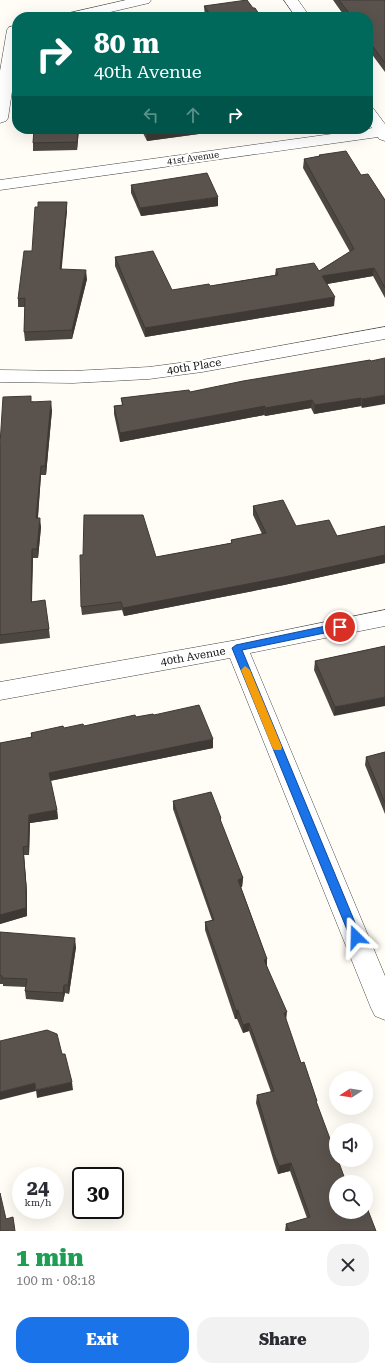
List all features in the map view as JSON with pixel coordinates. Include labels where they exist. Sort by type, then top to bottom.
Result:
[{"type":"street","points":[[92,12],[144,0]]},
{"type":"street","points":[[291,0],[299,12]]},
{"type":"street","points":[[0,118],[10,30]]},
{"type":"street","points":[[373,118],[384,133]]},
{"type":"street","name":"41st Avenue","points":[[0,185],[384,133]]},
{"type":"street","name":"40th Place","points":[[0,376],[73,377],[148,373],[202,366],[385,333]]},
{"type":"street","name":"40th Avenue","points":[[0,691],[236,648],[385,618]]},
{"type":"street","points":[[236,648],[385,1008]]},
{"type":"building","points":[[247,0],[258,12],[208,12],[204,6]]},
{"type":"building","points":[[339,0],[385,1],[385,63],[373,47],[373,12],[348,12]]},
{"type":"building","points":[[34,134],[78,134],[77,142],[33,143]]},
{"type":"building","points":[[346,151],[361,175],[368,174],[385,200],[385,288],[374,268],[322,276],[335,297],[145,328],[115,257],[153,251],[172,290],[209,284],[210,286],[278,275],[276,269],[314,263],[319,271],[354,249],[304,159]]},
{"type":"building","points":[[207,173],[218,197],[140,208],[131,185]]},
{"type":"building","points":[[38,202],[67,202],[60,269],[86,270],[72,330],[24,332],[25,298],[18,299],[24,251],[32,251],[35,207],[38,207]]},
{"type":"building","points":[[385,358],[385,395],[315,405],[312,400],[265,408],[265,406],[120,433],[114,406],[123,405],[121,398],[189,390],[190,392],[243,381]]},
{"type":"building","points":[[31,396],[31,402],[51,401],[45,466],[41,466],[36,518],[40,518],[37,549],[32,549],[31,602],[45,600],[49,629],[0,635],[0,444],[3,397]]},
{"type":"building","points":[[283,500],[296,526],[329,520],[337,536],[385,526],[385,555],[284,577],[123,608],[121,602],[81,607],[80,555],[83,555],[84,515],[143,515],[156,557],[232,543],[231,540],[266,533],[253,506]]},
{"type":"building","points":[[385,646],[385,697],[335,707],[315,661]]},
{"type":"building","points":[[199,705],[213,739],[49,773],[57,810],[29,815],[28,846],[23,847],[26,908],[0,915],[0,743],[32,737],[31,733],[63,726],[64,728],[83,724],[84,726],[135,715],[136,717],[154,715]]},
{"type":"building","points":[[385,752],[385,803],[366,757]]},
{"type":"building","points":[[211,792],[243,878],[238,880],[267,959],[264,960],[287,1012],[284,1013],[301,1063],[304,1062],[329,1136],[329,1167],[341,1167],[343,1175],[329,1175],[329,1219],[371,1219],[376,1231],[289,1231],[286,1224],[310,1217],[291,1163],[279,1166],[274,1154],[257,1095],[274,1091],[249,1023],[243,1025],[238,1010],[236,1011],[205,922],[214,920],[173,801]]},
{"type":"building","points":[[0,932],[75,938],[68,985],[64,985],[63,993],[25,991],[27,979],[2,978],[0,975]]},
{"type":"building","points":[[47,1030],[57,1034],[62,1054],[65,1054],[72,1082],[36,1090],[35,1083],[0,1092],[0,1041]]},
{"type":"building","points":[[0,1193],[6,1219],[12,1217],[15,1231],[0,1231]]},
{"type":"slow traffic","points":[[245,670],[277,747]]},
{"type":"route","points":[[340,627],[236,648],[356,937]]}]
